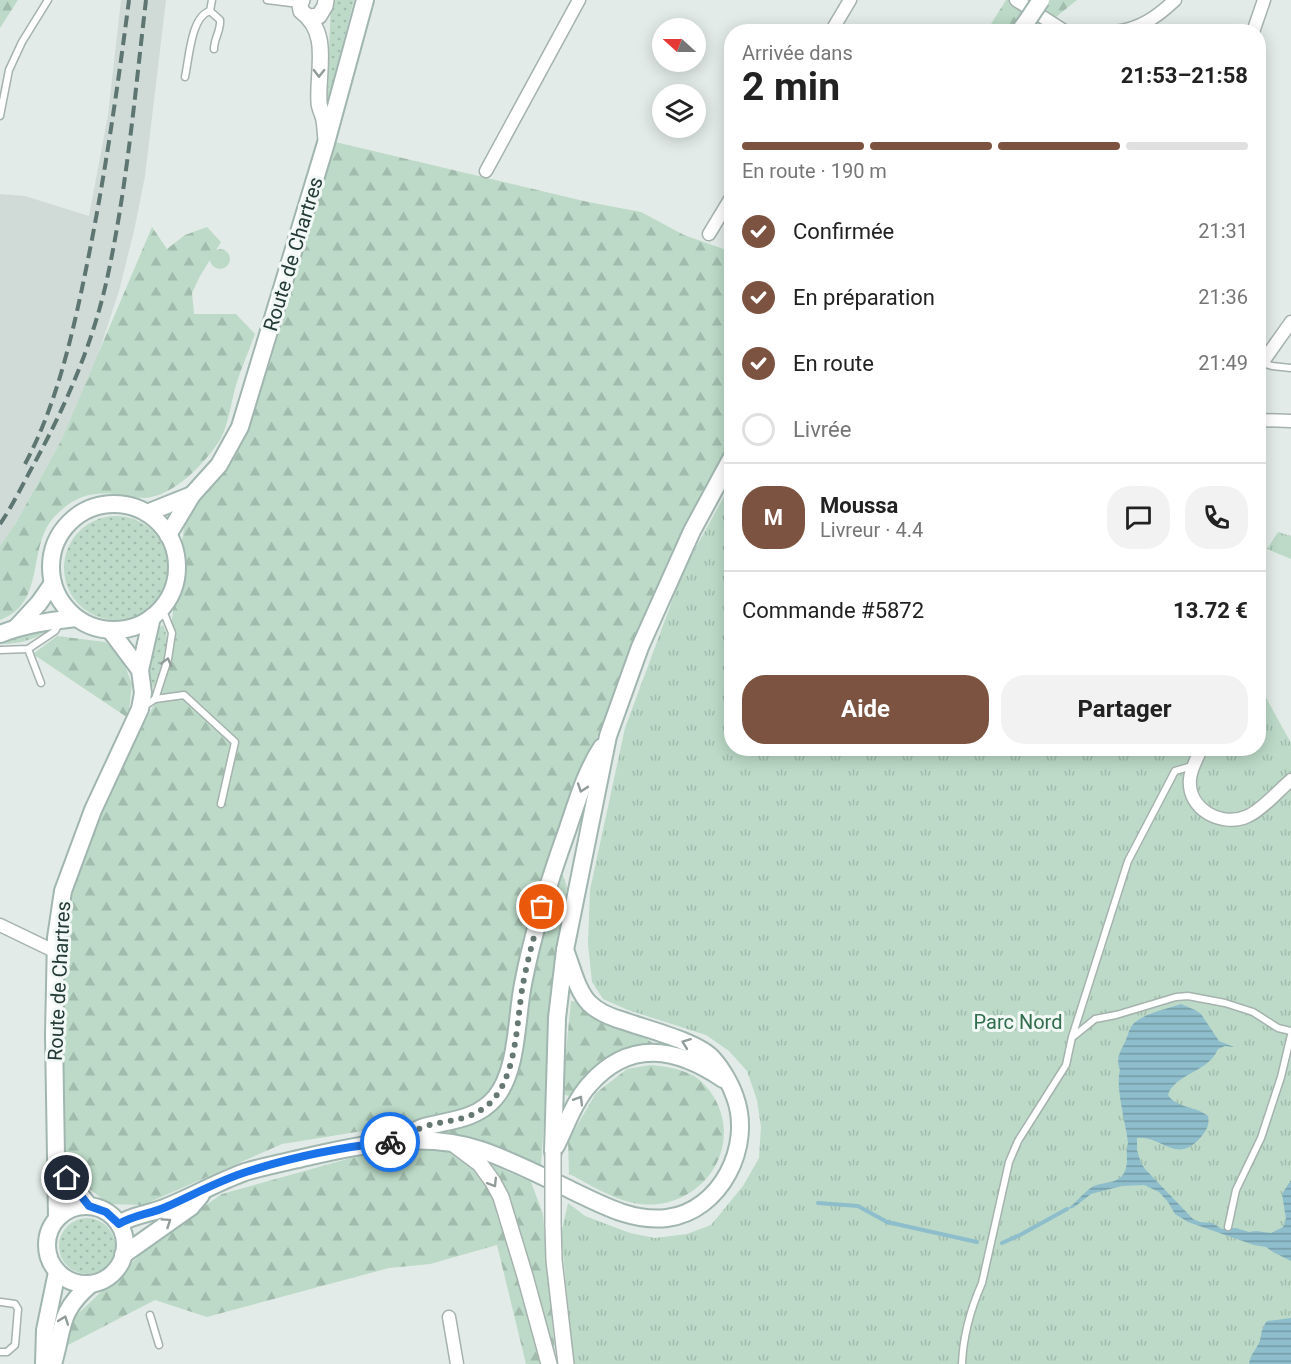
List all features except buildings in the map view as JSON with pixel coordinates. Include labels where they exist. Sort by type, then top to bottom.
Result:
[{"type":"main road","name":"Route de Chartres","points":[[168,536],[192,495],[219,465],[240,427],[326,143],[365,0]]},
{"type":"main road","points":[[1024,24],[1041,0]]},
{"type":"main road","points":[[553,1152],[557,1018],[565,950],[608,736],[645,637],[697,521],[724,472]]},
{"type":"main road","name":"Route de Chartres","points":[[147,513],[192,495]]},
{"type":"main road","points":[[0,634],[16,628],[69,619],[110,630],[125,629],[139,625],[157,612],[172,591],[177,573],[175,553],[168,536],[159,523],[147,513],[116,504],[99,506],[77,517],[60,535],[53,550],[51,566],[53,583],[69,619]]},
{"type":"main road","points":[[16,628],[39,603],[53,583]]},
{"type":"main road","name":"Route de Chartres","points":[[57,1218],[54,1035],[56,952],[63,891],[93,810],[140,709],[143,693],[140,670],[157,612]]},
{"type":"main road","points":[[110,630],[140,670]]},
{"type":"main road","points":[[400,1141],[422,1127],[470,1116],[485,1108],[503,1087],[512,1056],[530,954],[554,869],[589,767],[608,736]]},
{"type":"main road","points":[[119,1224],[128,1218],[165,1208],[246,1172],[337,1150],[400,1141],[452,1143],[479,1149],[616,1211],[646,1219],[670,1217],[692,1209],[716,1191],[732,1168],[741,1139],[740,1112],[734,1095],[713,1058],[697,1047],[620,1020],[590,1004],[583,995],[565,950]]},
{"type":"main road","points":[[553,1152],[579,1100],[590,1084],[623,1059],[639,1053],[672,1054],[693,1061],[727,1082]]},
{"type":"main road","points":[[56,1164],[89,1206]]},
{"type":"main road","points":[[123,1255],[123,1234],[119,1224],[106,1212],[89,1206],[72,1208],[57,1218],[47,1239],[47,1251],[57,1272],[73,1282],[91,1284],[104,1280],[114,1271],[123,1255],[191,1207],[208,1187]]},
{"type":"main road","points":[[45,1363],[45,1330],[57,1272]]},
{"type":"main road","points":[[45,1363],[65,1314],[74,1300],[91,1284]]},
{"type":"street","points":[[310,17],[319,16],[326,0]]},
{"type":"street","points":[[486,171],[579,0]]},
{"type":"street","points":[[836,24],[850,0]]},
{"type":"street","points":[[1016,0],[1054,24]]},
{"type":"street","points":[[1144,24],[1156,18],[1174,0]]},
{"type":"street","points":[[1256,24],[1264,0]]},
{"type":"street","points":[[301,2],[301,11],[310,17],[320,38],[319,105],[324,119],[326,143]]},
{"type":"street","points":[[709,234],[724,209]]},
{"type":"street","points":[[1266,354],[1291,322]]},
{"type":"street","points":[[1266,420],[1291,421]]},
{"type":"street","points":[[1198,756],[1190,779],[1191,792],[1196,802],[1212,817],[1227,821],[1250,815],[1291,780]]},
{"type":"street","points":[[0,925],[56,952]]},
{"type":"street","points":[[452,1143],[480,1164],[501,1197],[549,1364]]},
{"type":"street","points":[[553,1152],[554,1260],[566,1364]]},
{"type":"street","points":[[449,1317],[457,1364]]},
{"type":"lane","points":[[0,116],[9,70],[22,42],[48,0]]},
{"type":"lane","points":[[210,11],[212,0]]},
{"type":"lane","points":[[267,0],[301,2]]},
{"type":"lane","points":[[210,11],[220,20],[219,32],[214,38],[214,49]]},
{"type":"lane","points":[[185,77],[197,22],[210,11]]},
{"type":"lane","points":[[1266,363],[1291,368]]},
{"type":"lane","points":[[155,699],[168,659],[172,633],[157,612]]},
{"type":"lane","points":[[0,650],[28,649],[69,619]]},
{"type":"lane","points":[[28,649],[41,683]]},
{"type":"lane","points":[[140,709],[155,699],[184,694],[235,742],[221,804]]},
{"type":"lane","points":[[962,1364],[964,1343],[974,1300],[982,1283],[1009,1162],[1018,1141],[1066,1065],[1072,1037],[1128,861],[1174,771],[1193,766]]},
{"type":"lane","points":[[1072,1037],[1095,1019],[1176,997],[1188,996],[1253,1012],[1278,1028],[1291,1033],[1281,1077],[1261,1138],[1236,1190],[1228,1227]]},
{"type":"lane","points":[[0,1352],[7,1352],[15,1344],[18,1309],[15,1304],[1,1302]]},
{"type":"lane","points":[[150,1315],[159,1345]]},
{"type":"shaded area","points":[[121,0],[166,0],[145,176],[134,231],[119,291],[96,361],[62,439],[16,523],[0,546],[0,194],[25,196],[89,216],[108,115]]},
{"type":"green space","points":[[0,0],[18,0],[0,28]]},
{"type":"green space","points":[[331,0],[354,0],[327,104]]},
{"type":"green space","points":[[1006,0],[1077,0],[1056,17],[1054,24],[991,24]]},
{"type":"green space","points":[[331,141],[588,202],[641,212],[684,235],[724,249],[724,471],[636,644],[552,844],[567,887],[552,1006],[541,1165],[406,1124],[282,1144],[143,1205],[108,1204],[71,1173],[61,1146],[62,957],[70,890],[99,808],[163,688],[184,527],[271,360]]},
{"type":"green space","points":[[152,227],[167,249],[185,235],[207,227],[221,242],[192,293],[194,314],[236,314],[255,334],[238,379],[224,432],[198,467],[166,492],[144,498],[93,494],[70,503],[55,516],[46,528],[30,588],[24,601],[15,612],[0,620],[0,546],[16,523],[62,439]]},
{"type":"green space","points":[[216,249],[224,249],[230,255],[230,263],[224,269],[216,269],[210,263],[210,255]]},
{"type":"green space","name":"Parc Nord","points":[[724,496],[724,756],[1266,756],[1266,698],[1291,743],[1291,1364],[574,1364],[561,1234],[568,1203],[585,1216],[630,1233],[655,1238],[687,1234],[711,1225],[743,1186],[759,1158],[761,1127],[757,1100],[747,1071],[729,1051],[706,1035],[628,1010],[603,999],[592,982],[588,944],[590,890],[625,728],[684,569]]},
{"type":"green space","points":[[116,516],[136,520],[153,531],[164,548],[168,568],[164,588],[153,605],[136,616],[116,620],[96,616],[79,605],[68,588],[64,568],[68,548],[79,531],[96,520]]},
{"type":"green space","points":[[1278,532],[1291,536],[1291,559],[1267,549]]},
{"type":"green space","points":[[163,625],[167,640],[166,658],[158,682],[153,688],[147,662],[158,629]]},
{"type":"green space","points":[[53,629],[28,640],[0,644],[0,640]]},
{"type":"green space","points":[[57,636],[105,642],[118,653],[132,684],[128,718],[33,654]]},
{"type":"green space","points":[[571,1001],[579,1002],[591,1015],[603,1023],[653,1043],[628,1049],[617,1055],[572,1098],[562,1093]]},
{"type":"green space","points":[[650,1065],[685,1072],[704,1085],[715,1099],[722,1119],[724,1139],[719,1157],[710,1174],[697,1188],[680,1198],[661,1204],[640,1204],[612,1196],[569,1174],[568,1141],[596,1093],[627,1069]]},
{"type":"green space","points":[[440,1142],[531,1182],[543,1214],[556,1364],[526,1364],[497,1245],[430,1264],[389,1268],[207,1317],[155,1300],[68,1345],[66,1325],[159,1237],[222,1194],[351,1158]]},
{"type":"green space","points":[[87,1218],[98,1220],[107,1226],[113,1235],[115,1246],[113,1257],[107,1266],[98,1272],[87,1274],[76,1272],[67,1266],[61,1257],[59,1246],[61,1235],[67,1226],[76,1220]]},
{"type":"water","points":[[1181,1004],[1201,1014],[1219,1041],[1234,1047],[1225,1046],[1218,1049],[1207,1063],[1177,1082],[1168,1095],[1181,1105],[1208,1116],[1208,1125],[1203,1135],[1184,1149],[1169,1147],[1146,1138],[1137,1138],[1137,1150],[1141,1163],[1193,1219],[1212,1223],[1222,1229],[1236,1228],[1249,1232],[1271,1233],[1283,1227],[1286,1219],[1282,1194],[1291,1180],[1291,1261],[1266,1247],[1188,1222],[1175,1214],[1159,1192],[1144,1185],[1122,1186],[1091,1194],[1073,1208],[1067,1209],[1092,1187],[1115,1181],[1125,1171],[1128,1143],[1120,1096],[1118,1060],[1131,1027],[1147,1015]]},
{"type":"water","points":[[1291,1318],[1291,1364],[1249,1364],[1267,1321]]},
{"type":"waterway","points":[[818,1203],[858,1206],[887,1222],[977,1242]]},
{"type":"waterway","points":[[1002,1243],[1067,1209]]},
{"type":"railway","points":[[25,464],[46,419],[54,395],[80,298],[104,172],[129,0]]},
{"type":"railway","points":[[0,524],[65,403],[85,354],[101,304],[114,245],[125,175],[146,0]]},
{"type":"way so far","points":[[390,1142],[400,1141],[422,1127],[454,1122],[470,1116],[485,1108],[503,1087],[512,1056],[523,985],[542,907]]},
{"type":"route","points":[[67,1178],[89,1206],[106,1212],[119,1224],[128,1218],[165,1208],[246,1172],[337,1150],[390,1142]]}]
